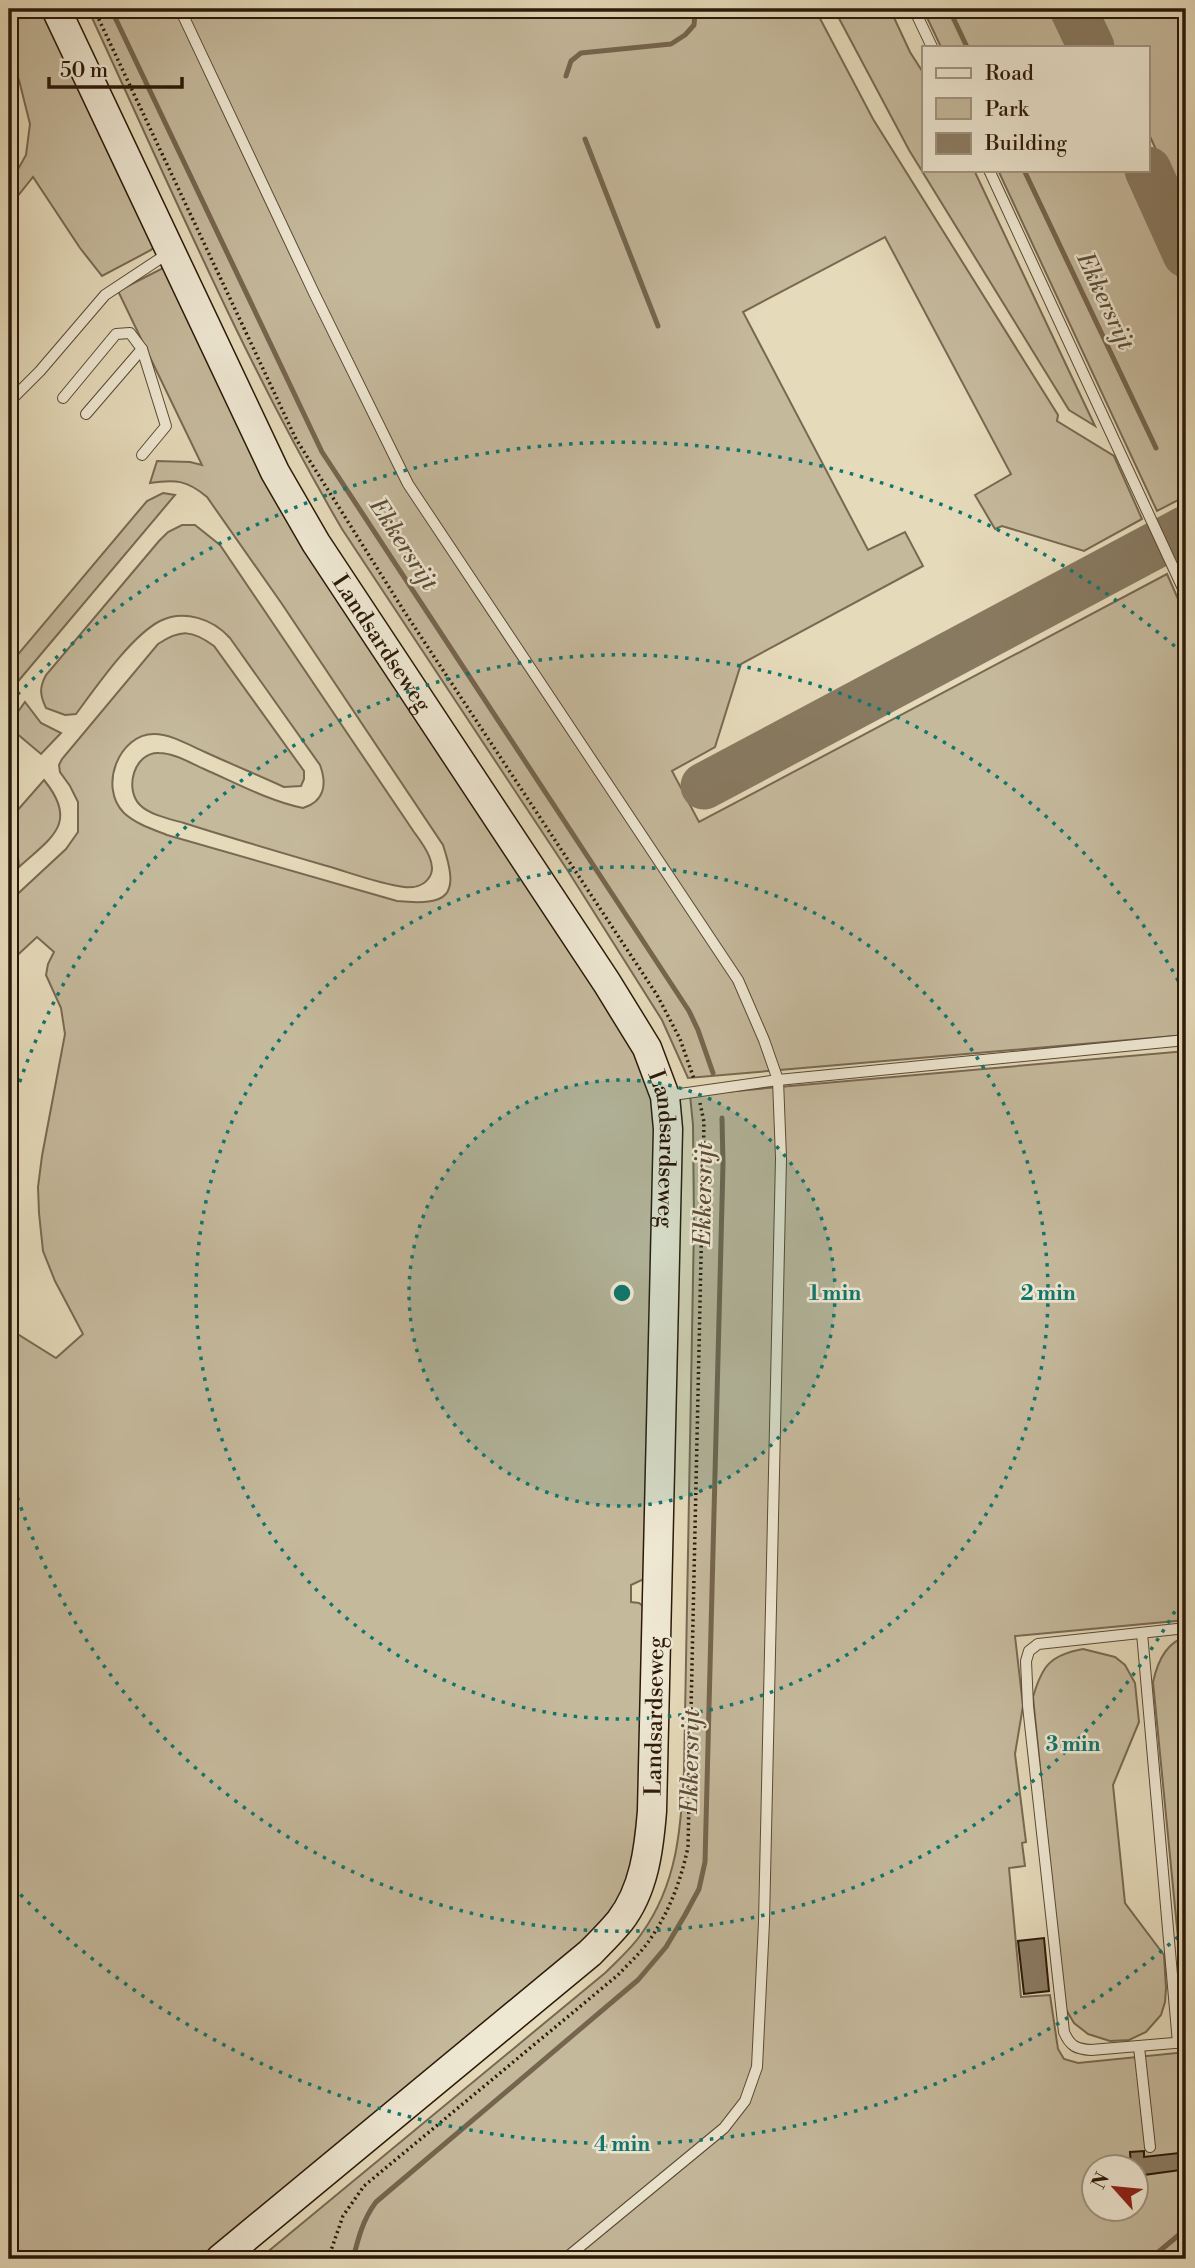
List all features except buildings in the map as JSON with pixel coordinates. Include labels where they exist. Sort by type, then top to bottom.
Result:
[{"type":"street","name":"Landsardseweg","points":[[57,9],[275,472],[316,543],[607,983],[647,1048],[665,1096],[668,1129],[652,1811],[644,1870],[635,1895],[621,1920],[590,1953],[220,2259]]},
{"type":"lane","points":[[180,9],[408,484],[738,981],[778,1080],[782,1158],[764,1922],[757,2067],[745,2101],[724,2128],[565,2259]]},
{"type":"lane","points":[[914,9],[932,46]]},
{"type":"lane","points":[[990,172],[1186,595]]},
{"type":"lane","points":[[9,402],[105,295],[170,251]]},
{"type":"lane","points":[[62,398],[116,334],[130,333],[142,349],[166,426],[142,455]]},
{"type":"lane","points":[[86,414],[142,349]]},
{"type":"lane","points":[[665,1096],[778,1080],[1186,1041]]},
{"type":"lane","points":[[1142,1633],[1182,2043],[1079,2049],[1072,2046],[1064,2032],[1028,1706],[1026,1661],[1029,1651],[1038,1644],[1186,1628]]},
{"type":"lane","points":[[1139,2046],[1150,2147]]},
{"type":"path","points":[[94,9],[296,439],[404,611],[657,995],[680,1039],[697,1090],[704,1122],[688,1847],[683,1873],[674,1899],[650,1940],[618,1975],[364,2186],[343,2216],[328,2259]]},
{"type":"green space","points":[[9,9],[47,9],[158,243],[151,250],[102,276],[33,177],[9,207],[9,185],[26,155],[30,124],[19,80],[9,59]]},
{"type":"green space","points":[[88,9],[815,9],[873,119],[1058,415],[1057,421],[1114,456],[1142,519],[1084,551],[1002,526],[995,529],[975,495],[1011,474],[885,237],[743,312],[868,550],[905,532],[923,566],[741,664],[715,747],[672,771],[699,822],[1167,574],[1186,617],[1186,1035],[688,1078],[662,1020],[568,871],[342,529],[240,338]]},
{"type":"green space","points":[[834,9],[890,9],[922,71],[922,171]]},
{"type":"green space","points":[[923,9],[1056,9],[1074,46],[941,46]]},
{"type":"green space","points":[[1091,9],[1186,9],[1186,216],[1150,136],[1150,46],[1109,46]]},
{"type":"green space","points":[[923,172],[975,172],[1095,426],[1069,410]]},
{"type":"green space","points":[[999,172],[1131,172],[1186,294],[1186,496],[1157,511]]},
{"type":"green space","points":[[163,268],[169,270],[231,399],[639,1046],[655,1110],[650,1572],[631,1585],[631,1602],[639,1603],[649,1611],[642,1842],[626,1888],[608,1916],[585,1941],[204,2259],[9,2259],[11,1330],[56,1358],[83,1334],[55,1281],[43,1251],[39,1213],[38,1187],[42,1156],[65,1034],[61,1008],[46,975],[54,952],[37,937],[9,963],[9,902],[66,849],[78,832],[78,802],[60,772],[62,759],[158,644],[186,633],[214,646],[304,771],[304,779],[301,786],[284,787],[173,738],[160,734],[142,736],[122,752],[116,764],[113,790],[116,802],[124,813],[167,835],[397,901],[429,902],[446,894],[450,886],[443,845],[207,497],[180,482],[150,483],[157,461],[202,465],[118,291]]},
{"type":"green space","points":[[163,493],[175,495],[15,685],[9,680],[9,665],[147,501]]},
{"type":"green space","points":[[182,525],[195,525],[220,545],[421,842],[432,868],[428,879],[423,883],[407,887],[375,881],[160,816],[140,805],[133,790],[134,773],[143,758],[159,753],[176,756],[290,805],[303,808],[310,805],[322,791],[320,765],[230,638],[207,621],[179,616],[160,621],[126,650],[76,714],[65,715],[46,708],[41,692],[46,675],[159,541],[168,532]]},
{"type":"green space","points":[[25,702],[41,723],[61,733],[41,754],[9,727]]},
{"type":"green space","points":[[44,780],[60,808],[60,819],[51,838],[19,867],[18,857],[9,844],[9,820]]},
{"type":"green space","points":[[1186,1051],[1186,1620],[1015,1636],[1023,1706],[1015,1754],[1026,1842],[1022,1843],[1025,1866],[1009,1868],[1021,1997],[1050,1995],[1058,2049],[1064,2059],[1078,2063],[1186,2052],[1186,2259],[259,2259],[605,1973],[638,1938],[663,1895],[679,1835],[684,1771],[694,1224],[690,1095]]},
{"type":"green space","points":[[1186,1637],[1186,1998],[1153,1682],[1160,1661],[1168,1649]]},
{"type":"green space","points":[[1083,1649],[1115,1657],[1125,1665],[1135,1683],[1139,1722],[1113,1785],[1125,1903],[1164,1955],[1166,1988],[1161,2015],[1146,2032],[1129,2040],[1110,2041],[1088,2034],[1074,2023],[1064,2006],[1033,1697],[1040,1677],[1049,1664],[1063,1655]]},
{"type":"shaded area","points":[[9,1176],[17,1232],[10,1303],[12,1334],[9,1379]]},
{"type":"waterway","name":"Ekkersrijt","points":[[111,9],[322,452],[689,1011],[713,1073]]},
{"type":"waterway","points":[[566,76],[571,61],[581,53],[671,44],[694,25],[693,9]]},
{"type":"waterway","name":"Ekkersrijt","points":[[949,9],[967,46]]},
{"type":"waterway","points":[[585,139],[658,326]]},
{"type":"waterway","name":"Ekkersrijt","points":[[1025,172],[1156,448]]},
{"type":"waterway","name":"Ekkersrijt","points":[[353,2259],[364,2222],[376,2202],[638,1980],[666,1947],[699,1889],[705,1862],[722,1118]]},
{"type":"waterway","points":[[1150,2259],[1186,2229]]},
{"type":"taxiway","points":[[1073,9],[1091,46]]},
{"type":"taxiway","points":[[1149,172],[1186,254]]},
{"type":"taxiway","points":[[704,786],[1186,529]]}]
